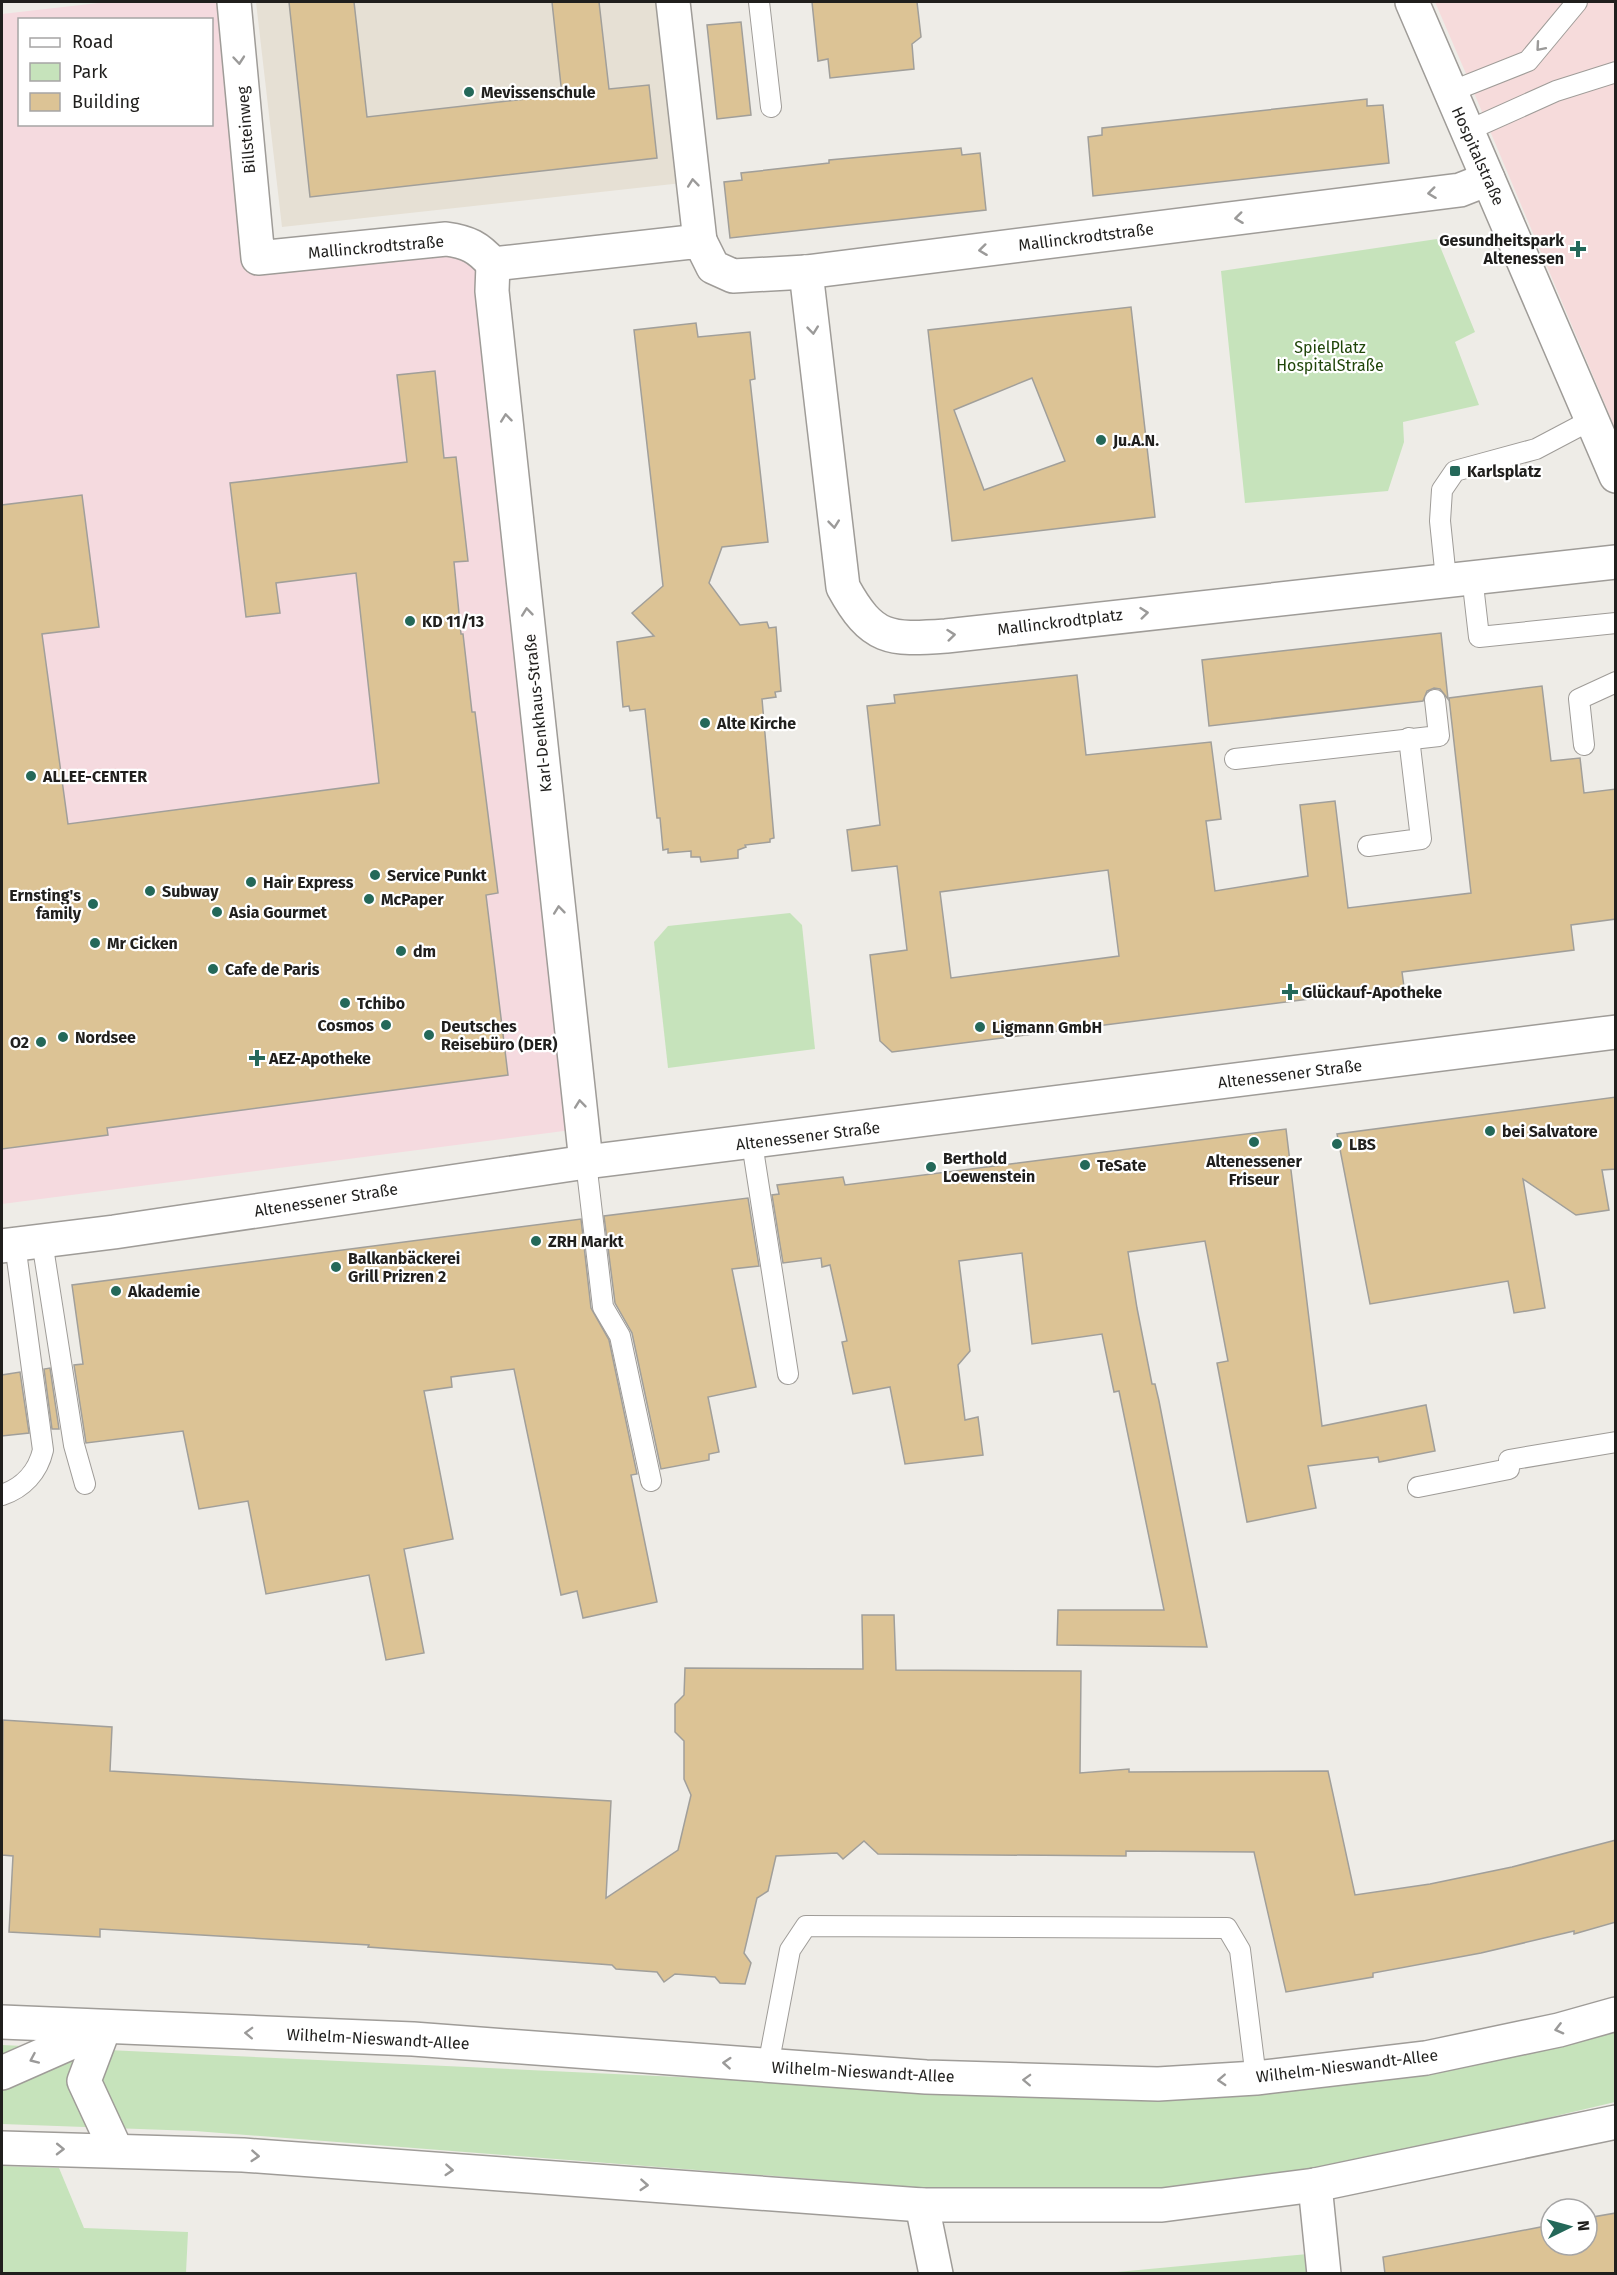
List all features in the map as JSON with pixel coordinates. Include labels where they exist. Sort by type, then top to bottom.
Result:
[{"type":"street","name":"Billsteinweg","points":[[234,2],[258,258]]},
{"type":"street","name":"Mallinckrodtstraße","points":[[672,2],[700,241],[713,267],[733,276],[806,272],[1460,189],[1488,179]]},
{"type":"street","name":"Hospitalstraße","points":[[1412,2],[1591,420],[1607,473]]},
{"type":"street","name":"Mallinckrodtstraße","points":[[258,258],[446,239],[467,242],[479,248],[493,264]]},
{"type":"street","points":[[493,264],[700,241]]},
{"type":"street","name":"Karl-Denkhaus-Straße","points":[[493,264],[492,291],[586,1162]]},
{"type":"street","name":"Mallinckrodtplatz","points":[[806,272],[843,587],[857,613],[876,631],[905,639],[946,636],[1459,578],[1532,561],[1616,562]]},
{"type":"street","name":"Altenessener Straße","points":[[19,1244],[586,1162],[752,1143],[1616,1032]]},
{"type":"street","name":"Wilhelm-Nieswandt-Allee","points":[[2,2022],[104,2028],[413,2038],[926,2077],[1158,2084],[1256,2078],[1426,2058],[1559,2030],[1616,2014]]},
{"type":"street","points":[[104,2028],[84,2081],[116,2150]]},
{"type":"street","name":"Wilhelm-Nieswandt-Allee","points":[[2,2073],[104,2028]]},
{"type":"street","points":[[2,2148],[243,2155],[922,2205],[1162,2205],[1315,2185],[1616,2122]]},
{"type":"street","points":[[1315,2185],[1324,2274]]},
{"type":"street","points":[[922,2205],[936,2274]]},
{"type":"lane","points":[[759,2],[771,107]]},
{"type":"lane","points":[[1450,92],[1528,61],[1577,2]]},
{"type":"lane","points":[[1467,131],[1556,91],[1616,72]]},
{"type":"lane","points":[[1591,420],[1536,449],[1455,471],[1442,490],[1440,521],[1479,637],[1616,623]]},
{"type":"lane","points":[[1584,745],[1579,699],[1616,682]]},
{"type":"lane","points":[[1235,759],[1439,736],[1436,700]]},
{"type":"lane","points":[[1368,846],[1421,838],[1409,738]]},
{"type":"lane","points":[[752,1143],[788,1374]]},
{"type":"lane","points":[[586,1162],[603,1307],[620,1336],[651,1481]]},
{"type":"lane","points":[[19,1244],[86,1484]]},
{"type":"lane","points":[[2,1495],[23,1484],[39,1466],[43,1450],[19,1244]]},
{"type":"lane","points":[[1418,1487],[1509,1469],[1509,1460],[1616,1442]]},
{"type":"lane","points":[[768,2066],[790,1950],[806,1926],[1227,1928],[1240,1950],[1256,2078]]},
{"type":"shaded area","points":[[107,2],[227,2],[255,262],[479,254],[579,1129],[2,1204],[2,14]]},
{"type":"shaded area","name":"Mevissenschule","points":[[256,2],[661,2],[682,183],[282,227]]},
{"type":"shaded area","name":"Gesundheitspark Altenessen","points":[[1435,2],[1615,2],[1615,428],[1464,69]]},
{"type":"green space","name":"SpielPlatz HospitalStraße","points":[[1437,239],[1475,332],[1455,342],[1479,405],[1403,422],[1404,442],[1388,491],[1245,503],[1221,271]]},
{"type":"green space","points":[[790,913],[802,925],[815,1049],[668,1068],[654,942],[668,926]]},
{"type":"green space","points":[[1615,2030],[1615,2102],[1312,2174],[1170,2191],[915,2187],[195,2131],[2,2124],[2,2045],[1125,2098],[1422,2074],[1560,2047]]},
{"type":"green space","points":[[2,2166],[59,2168],[84,2228],[188,2232],[186,2273],[2,2273]]},
{"type":"green space","points":[[1308,2254],[1310,2274],[1096,2274]]},
{"type":"building","points":[[289,2],[354,2],[367,117],[562,95],[552,2],[599,2],[609,89],[649,85],[657,158],[310,197]]},
{"type":"building","points":[[812,2],[917,2],[921,37],[912,44],[914,69],[830,78],[828,59],[818,61]]},
{"type":"building","points":[[741,22],[751,115],[717,119],[707,25]]},
{"type":"building","points":[[1367,99],[1367,106],[1383,105],[1389,163],[1093,196],[1088,137],[1102,135],[1102,128]]},
{"type":"building","points":[[961,148],[962,155],[980,153],[986,210],[730,238],[724,182],[742,180],[741,173],[829,163],[829,160]]},
{"type":"building","name":"Ju.A.N.","points":[[1131,307],[1155,517],[952,541],[928,330]],"holes":[[[1032,378],[1065,461],[984,490],[954,410]]]},
{"type":"building","points":[[696,323],[698,337],[750,332],[755,379],[750,380],[768,542],[722,547],[709,583],[740,625],[767,622],[769,628],[776,627],[781,691],[775,692],[776,697],[762,699],[774,838],[770,839],[770,842],[745,845],[746,847],[738,850],[738,858],[701,862],[700,857],[691,857],[691,851],[668,853],[668,849],[663,850],[660,818],[657,818],[645,709],[630,711],[629,706],[623,707],[617,642],[654,636],[632,613],[663,586],[634,330]]},
{"type":"building","name":"ALLEE-CENTER","points":[[435,371],[444,458],[456,457],[468,561],[454,562],[461,634],[463,634],[472,712],[475,712],[498,893],[486,895],[508,1075],[107,1128],[108,1135],[2,1149],[2,505],[82,495],[99,627],[42,634],[68,824],[379,783],[356,573],[276,583],[280,613],[246,617],[230,483],[407,462],[397,375]]},
{"type":"building","points":[[1441,633],[1448,699],[1440,689],[1434,688],[1427,691],[1423,701],[1209,726],[1202,660]]},
{"type":"building","points":[[1077,675],[1086,755],[1211,742],[1221,819],[1206,821],[1215,891],[1308,876],[1300,805],[1335,801],[1348,908],[1471,893],[1449,698],[1542,686],[1551,761],[1580,758],[1584,793],[1616,789],[1616,919],[1571,925],[1574,950],[1402,972],[1404,987],[892,1052],[880,1041],[870,955],[907,950],[897,866],[852,871],[847,830],[880,825],[867,706],[895,703],[894,695]],"holes":[[[1108,870],[1119,956],[951,978],[940,892]]]},
{"type":"building","points":[[1616,1097],[1616,1169],[1602,1170],[1609,1210],[1576,1215],[1523,1179],[1545,1308],[1514,1313],[1508,1281],[1370,1304],[1337,1134]]},
{"type":"building","points":[[1286,1129],[1322,1426],[1426,1405],[1435,1451],[1379,1462],[1378,1457],[1308,1466],[1316,1508],[1247,1522],[1217,1363],[1228,1361],[1205,1241],[1128,1252],[1152,1384],[1155,1384],[1159,1401],[1207,1647],[1057,1645],[1058,1610],[1164,1610],[1119,1391],[1114,1392],[1102,1334],[1032,1344],[1022,1253],[959,1261],[970,1351],[958,1365],[965,1420],[978,1417],[983,1455],[905,1464],[890,1387],[853,1394],[842,1342],[847,1341],[830,1265],[822,1267],[821,1258],[783,1263],[772,1195],[779,1194],[777,1185],[843,1177],[845,1185]]},
{"type":"building","points":[[748,1198],[759,1266],[732,1269],[756,1387],[708,1397],[719,1452],[709,1454],[709,1460],[661,1469],[632,1333],[615,1303],[604,1216]]},
{"type":"building","points":[[581,1219],[591,1308],[609,1340],[637,1474],[631,1475],[657,1602],[583,1618],[577,1591],[561,1595],[514,1369],[451,1377],[452,1387],[424,1391],[453,1539],[404,1549],[424,1653],[386,1660],[369,1575],[266,1594],[248,1501],[199,1509],[183,1431],[86,1443],[74,1365],[83,1364],[72,1285]]},
{"type":"building","points":[[50,1368],[59,1429],[52,1429],[44,1369]]},
{"type":"building","points":[[20,1372],[29,1433],[2,1436],[2,1375]]},
{"type":"building","points":[[862,1615],[894,1615],[896,1670],[1081,1671],[1080,1773],[1129,1769],[1129,1772],[1328,1771],[1355,1895],[1430,1884],[1512,1867],[1616,1840],[1616,1922],[1574,1934],[1574,1931],[1481,1953],[1373,1973],[1373,1977],[1286,1992],[1254,1852],[1126,1851],[1126,1856],[878,1854],[864,1841],[843,1859],[837,1853],[776,1856],[768,1891],[757,1898],[744,1953],[751,1963],[745,1984],[720,1983],[715,1977],[675,1974],[664,1982],[657,1972],[616,1969],[612,1965],[368,1947],[369,1945],[100,1929],[100,1937],[9,1932],[13,1856],[2,1855],[3,1720],[112,1727],[110,1771],[611,1801],[606,1898],[678,1850],[691,1795],[684,1779],[684,1741],[675,1732],[675,1704],[684,1695],[685,1668],[863,1669]]},
{"type":"building","points":[[1616,2213],[1616,2274],[1385,2274],[1383,2257],[1539,2227],[1539,2257],[1599,2257],[1599,2216]]},
{"type":"place","name":"Mevissenschule","points":[[469,92]]},
{"type":"place","name":"Gesundheitspark Altenessen","points":[[1578,249]]},
{"type":"place","name":"Ju.A.N.","points":[[1101,440]]},
{"type":"place","name":"Karlsplatz","points":[[1455,471]]},
{"type":"place","name":"KD 11/13","points":[[410,621]]},
{"type":"place","name":"Alte Kirche","points":[[705,723]]},
{"type":"place","name":"ALLEE-CENTER","points":[[31,776]]},
{"type":"place","name":"Service Punkt","points":[[375,875]]},
{"type":"place","name":"Hair Express","points":[[251,882]]},
{"type":"place","name":"Subway","points":[[150,891]]},
{"type":"place","name":"McPaper","points":[[369,899]]},
{"type":"place","name":"Ernsting's family","points":[[93,904]]},
{"type":"place","name":"Asia Gourmet","points":[[217,912]]},
{"type":"place","name":"Mr Cicken","points":[[95,943]]},
{"type":"place","name":"dm","points":[[401,951]]},
{"type":"place","name":"Cafe de Paris","points":[[213,969]]},
{"type":"place","name":"Glückauf-Apotheke","points":[[1290,992]]},
{"type":"place","name":"Tchibo","points":[[345,1003]]},
{"type":"place","name":"Cosmos","points":[[386,1025]]},
{"type":"place","name":"Ligmann GmbH","points":[[980,1027]]},
{"type":"place","name":"Deutsches Reisebüro (DER)","points":[[429,1035]]},
{"type":"place","name":"Nordsee","points":[[63,1037]]},
{"type":"place","name":"O2","points":[[41,1042]]},
{"type":"place","name":"AEZ-Apotheke","points":[[257,1058]]},
{"type":"place","name":"bei Salvatore","points":[[1490,1131]]},
{"type":"place","name":"Altenessener Friseur","points":[[1254,1142]]},
{"type":"place","name":"LBS","points":[[1337,1144]]},
{"type":"place","name":"TeSate","points":[[1085,1165]]},
{"type":"place","name":"Berthold Loewenstein","points":[[931,1167]]},
{"type":"place","name":"ZRH Markt","points":[[536,1241]]},
{"type":"place","name":"Balkanbäckerei Grill Prizren 2","points":[[336,1267]]},
{"type":"place","name":"Akademie","points":[[116,1291]]}]
